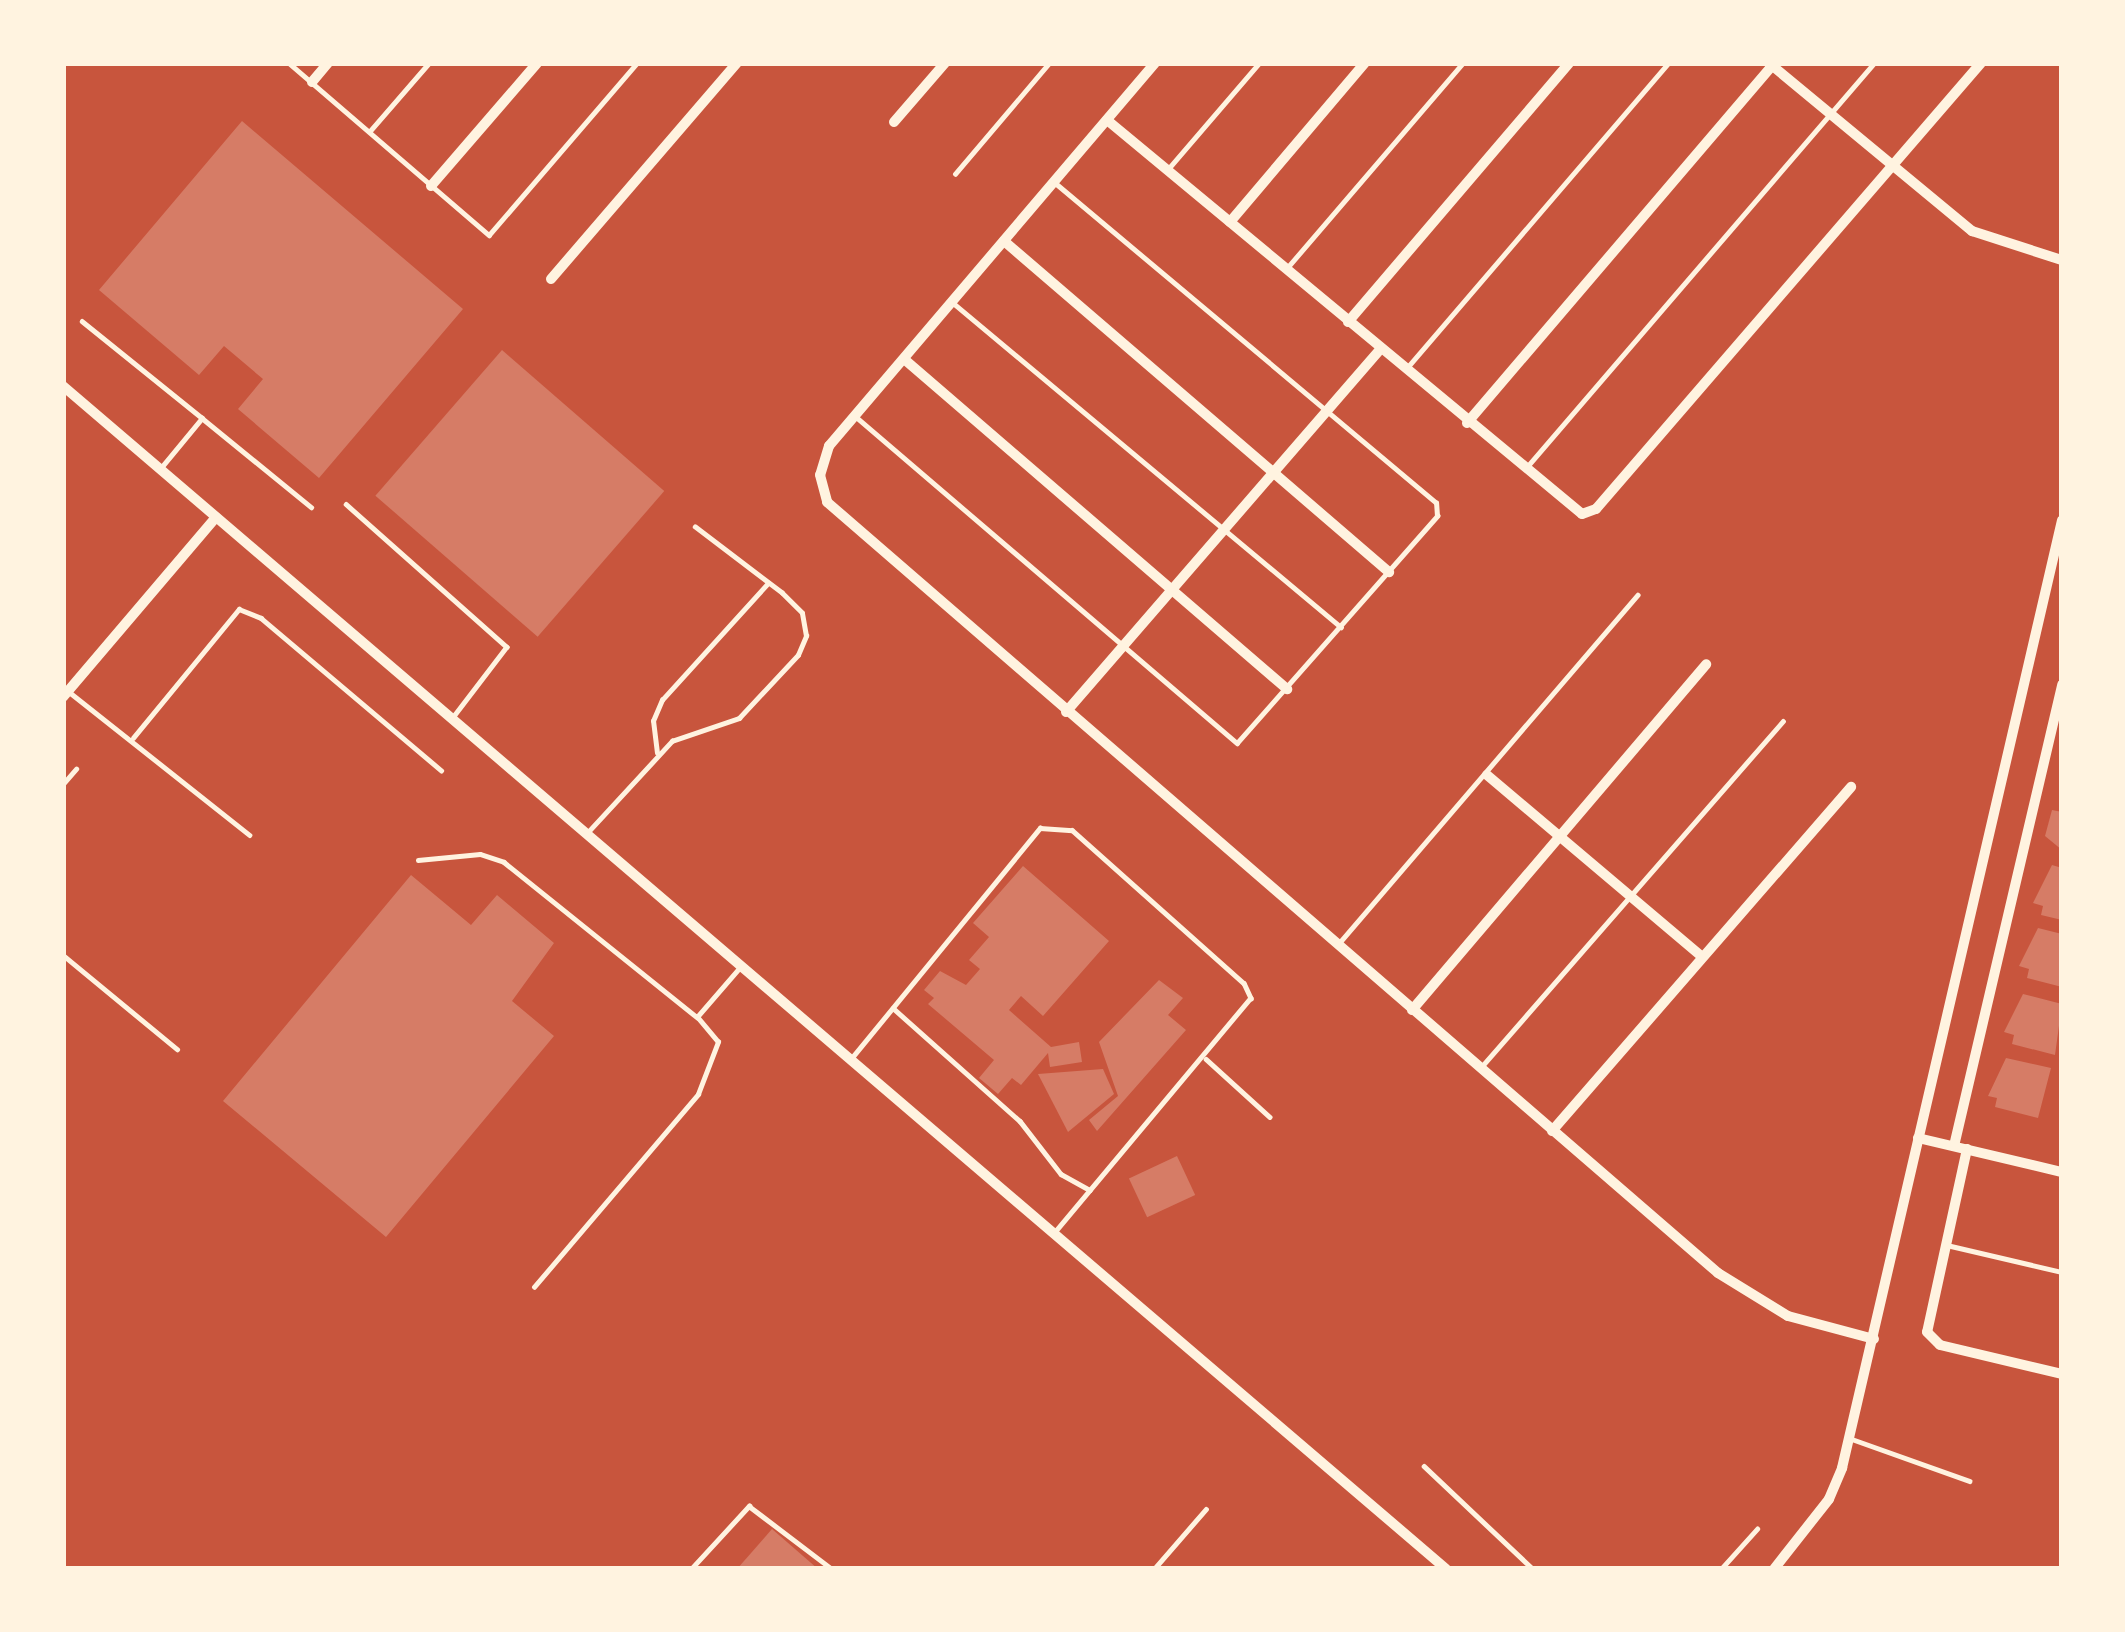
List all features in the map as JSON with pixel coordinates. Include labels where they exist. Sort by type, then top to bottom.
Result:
[{"type":"street","points":[[312,82],[328,63]]},
{"type":"street","points":[[431,186],[537,63]]},
{"type":"street","points":[[551,279],[737,63]]},
{"type":"street","points":[[894,122],[945,63]]},
{"type":"street","points":[[1155,63],[854,416],[823,462],[827,502],[1478,1070],[1752,1295],[1788,1316],[1874,1339]]},
{"type":"street","points":[[1230,222],[1365,63]]},
{"type":"street","points":[[1348,322],[1569,63]]},
{"type":"street","points":[[1107,120],[1523,472],[1582,514],[1596,509],[1981,63]]},
{"type":"street","points":[[1467,423],[1772,64],[1972,231],[2062,260]]},
{"type":"street","points":[[1004,241],[1389,572]]},
{"type":"street","points":[[1066,712],[1380,349]]},
{"type":"street","points":[[904,359],[1287,689]]},
{"type":"street","points":[[63,386],[1446,1569]]},
{"type":"street","points":[[65,691],[216,517]]},
{"type":"street","points":[[1774,1569],[1828,1499],[1849,1438],[2062,520]]},
{"type":"street","points":[[1412,1010],[1706,664]]},
{"type":"street","points":[[2062,684],[1925,1323],[1931,1340],[2062,1374]]},
{"type":"street","points":[[1487,775],[1701,956]]},
{"type":"street","points":[[1552,1131],[1852,787]]},
{"type":"street","points":[[1918,1138],[2062,1172]]},
{"type":"lane","points":[[289,63],[489,235],[637,63]]},
{"type":"lane","points":[[369,132],[429,63]]},
{"type":"lane","points":[[955,174],[1049,63]]},
{"type":"lane","points":[[1168,170],[1259,63]]},
{"type":"lane","points":[[1287,269],[1463,63]]},
{"type":"lane","points":[[1405,370],[1668,63]]},
{"type":"lane","points":[[1523,472],[1874,63]]},
{"type":"lane","points":[[854,416],[1238,743],[1389,572],[1439,510],[1328,410],[1054,182]]},
{"type":"lane","points":[[952,302],[1341,627]]},
{"type":"lane","points":[[82,321],[311,507]]},
{"type":"lane","points":[[160,469],[202,418]]},
{"type":"lane","points":[[346,505],[507,647],[452,719]]},
{"type":"lane","points":[[586,834],[657,753],[689,733],[740,718],[798,656],[802,613],[695,527]]},
{"type":"lane","points":[[657,753],[653,722],[662,700],[768,583]]},
{"type":"lane","points":[[1338,944],[1637,595]]},
{"type":"lane","points":[[133,737],[239,609],[261,618],[442,770]]},
{"type":"lane","points":[[65,691],[133,737],[250,836]]},
{"type":"lane","points":[[1478,1070],[1783,721]]},
{"type":"lane","points":[[63,784],[76,769]]},
{"type":"lane","points":[[850,1060],[1040,829],[1054,825],[1072,830],[1244,982],[1246,1012],[1054,1233]]},
{"type":"lane","points":[[418,860],[480,854],[504,862],[697,1017],[718,1042],[706,1080],[534,1287]]},
{"type":"lane","points":[[63,955],[177,1049]]},
{"type":"lane","points":[[697,1017],[741,966]]},
{"type":"lane","points":[[893,1008],[1020,1121],[1061,1174],[1091,1191]]},
{"type":"lane","points":[[1205,1059],[1270,1118]]},
{"type":"lane","points":[[1942,1244],[2062,1272]]},
{"type":"lane","points":[[1849,1438],[1970,1480]]},
{"type":"lane","points":[[1424,1466],[1533,1569]]},
{"type":"lane","points":[[691,1569],[749,1506],[832,1569]]},
{"type":"lane","points":[[1154,1569],[1206,1509]]},
{"type":"lane","points":[[1721,1569],[1757,1528]]},
{"type":"building","points":[[242,121],[463,309],[319,478],[238,409],[263,379],[224,346],[199,375],[99,290]]},
{"type":"building","points":[[502,350],[664,491],[538,637],[375,496]]},
{"type":"building","points":[[2052,810],[2062,812],[2062,850],[2045,836]]},
{"type":"building","points":[[2052,865],[2062,868],[2062,920],[2041,915],[2043,906],[2033,903]]},
{"type":"building","points":[[1023,866],[1109,941],[1043,1016],[1021,996],[1009,1010],[1051,1047],[1079,1042],[1082,1062],[1050,1067],[1048,1053],[1021,1085],[1012,1078],[998,1094],[979,1078],[994,1060],[928,1004],[934,998],[924,990],[940,971],[966,985],[980,969],[969,960],[989,937],[973,923]]},
{"type":"building","points":[[411,875],[471,925],[497,895],[554,943],[512,1001],[554,1036],[386,1237],[223,1101]]},
{"type":"building","points":[[2038,928],[2062,934],[2062,987],[2027,978],[2029,969],[2019,966]]},
{"type":"building","points":[[1159,980],[1183,998],[1168,1015],[1186,1030],[1097,1131],[1089,1120],[1118,1096],[1099,1042]]},
{"type":"building","points":[[2023,994],[2062,1004],[2055,1055],[2012,1044],[2014,1035],[2004,1032]]},
{"type":"building","points":[[2006,1058],[2051,1068],[2038,1118],[1995,1107],[1997,1098],[1988,1096]]},
{"type":"building","points":[[1103,1069],[1114,1094],[1068,1132],[1038,1074]]},
{"type":"building","points":[[1177,1156],[1195,1195],[1147,1217],[1129,1178]]},
{"type":"building","points":[[772,1529],[818,1569],[737,1569]]}]
